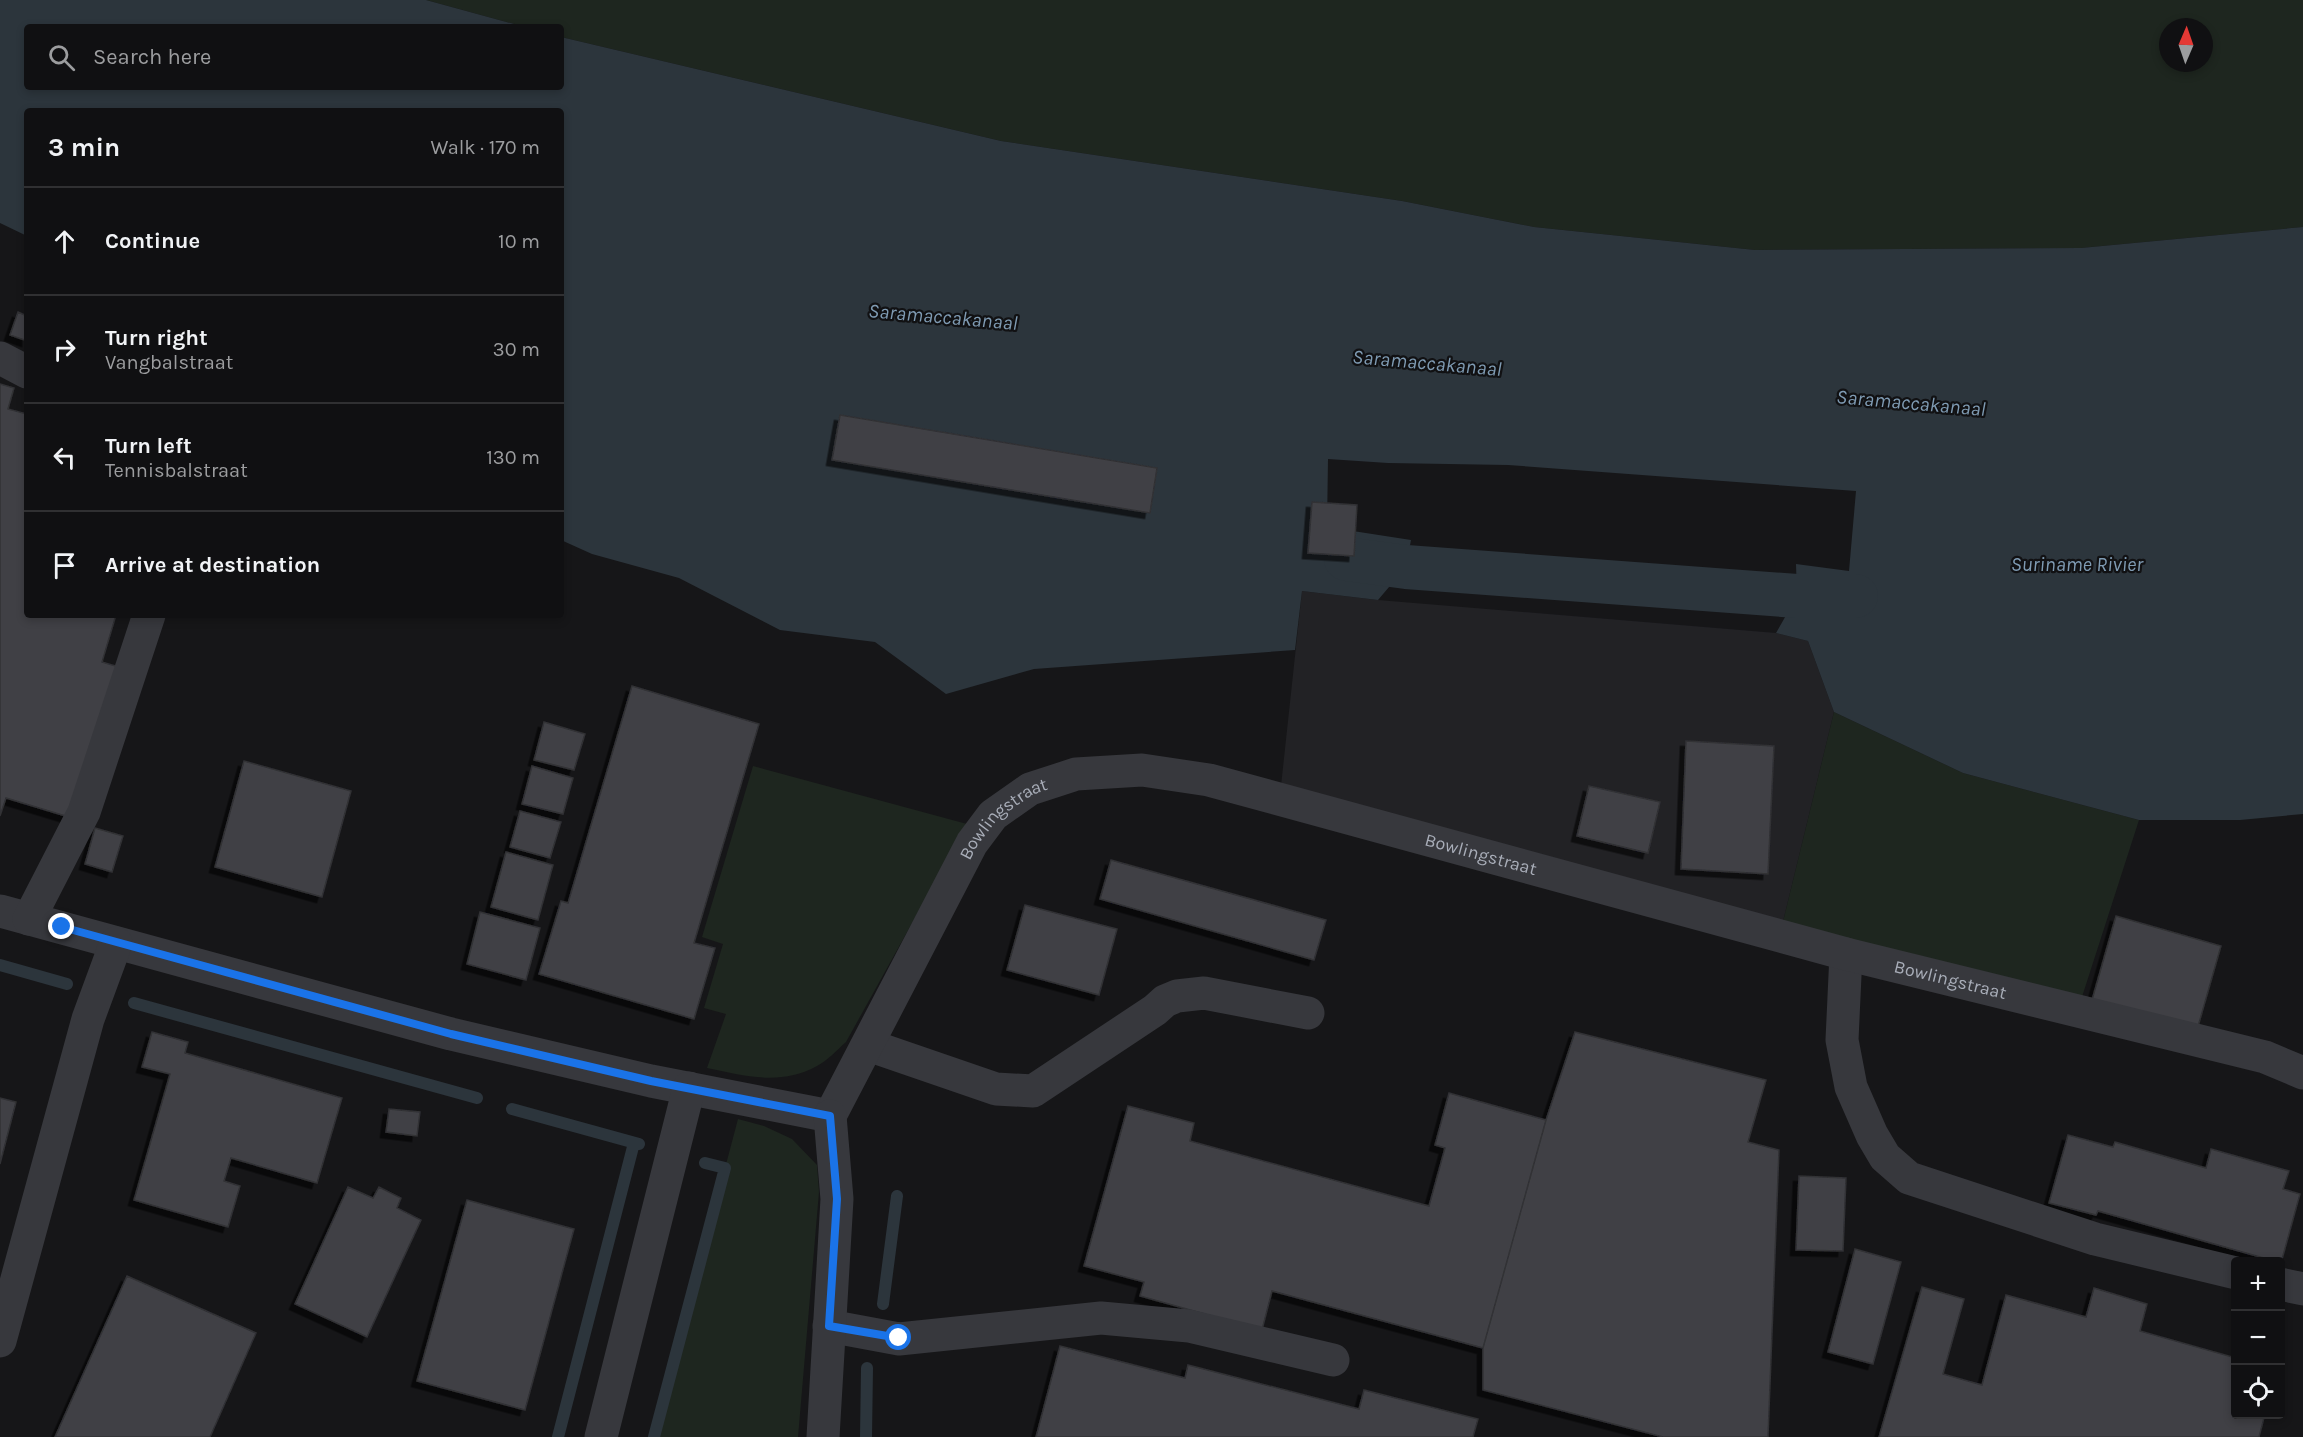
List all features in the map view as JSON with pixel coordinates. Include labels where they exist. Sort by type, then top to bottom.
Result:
[{"type":"street","points":[[0,358],[24,370]]},
{"type":"street","points":[[148,618],[84,812],[15,915],[451,1034],[688,1088],[830,1116],[837,1199],[823,1437]]},
{"type":"street","name":"Bowlingstraat","points":[[830,1116],[972,843],[993,815],[1030,789],[1076,774],[1142,770],[1209,780],[1845,954],[2265,1057],[2303,1073]]},
{"type":"street","points":[[0,1341],[88,1019],[116,942]]},
{"type":"street","points":[[1845,954],[1842,1040],[1851,1087],[1872,1135],[1885,1157],[1909,1178],[2095,1239],[2231,1272]]},
{"type":"street","points":[[868,1045],[996,1089],[1033,1091],[1155,1010],[1165,1001],[1177,996],[1204,993],[1308,1013]]},
{"type":"street","points":[[600,1437],[688,1088]]},
{"type":"street","points":[[2285,1285],[2303,1289]]},
{"type":"street","points":[[829,1326],[899,1338],[1101,1318],[1190,1326],[1333,1360]]},
{"type":"shaded area","points":[[426,0],[2303,0],[2303,227],[2081,248],[1755,250],[1534,227],[1402,201],[1001,141],[564,38],[564,24],[514,24]]},
{"type":"shaded area","points":[[1302,591],[1378,600],[1776,633],[1808,641],[1834,712],[1781,930],[1281,786]]},
{"type":"shaded area","points":[[1834,712],[1963,773],[2139,820],[2081,1000],[1781,930]]},
{"type":"shaded area","points":[[753,766],[967,824],[846,1042],[817,1066],[790,1076],[776,1078],[749,1076],[707,1068],[726,1014],[704,1008],[723,944],[702,937]]},
{"type":"shaded area","points":[[738,1119],[764,1126],[792,1139],[817,1165],[819,1192],[798,1437],[654,1437]]},
{"type":"water","points":[[0,0],[426,0],[514,24],[24,24],[24,90],[564,90],[564,38],[1001,141],[1402,201],[1534,227],[1755,250],[2081,248],[2303,227],[2303,814],[2240,820],[2139,820],[1963,773],[1834,712],[1808,641],[1776,633],[1797,596],[1796,564],[1849,571],[1856,491],[1508,465],[1388,463],[1328,459],[1327,527],[1411,540],[1406,567],[1378,600],[1302,591],[1295,650],[1034,669],[946,694],[875,642],[780,630],[679,578],[592,554],[564,541],[564,108],[24,108],[24,235],[0,223]]},
{"type":"building","points":[[18,312],[24,315],[24,340],[10,335]]},
{"type":"building","points":[[0,384],[14,388],[8,409],[24,413],[24,618],[115,618],[102,662],[119,667],[72,818],[6,798],[0,816]]},
{"type":"building","points":[[840,415],[1157,468],[1150,513],[832,460]]},
{"type":"building","points":[[1312,502],[1357,505],[1354,556],[1308,553]]},
{"type":"building","points":[[632,686],[759,724],[694,943],[715,948],[694,1019],[539,974],[561,901],[568,903]]},
{"type":"building","points":[[544,722],[585,734],[574,770],[534,760]]},
{"type":"building","points":[[1686,741],[1774,746],[1768,874],[1681,869]]},
{"type":"building","points":[[244,761],[351,791],[322,897],[215,867]]},
{"type":"building","points":[[532,766],[573,778],[563,814],[522,804]]},
{"type":"building","points":[[1589,786],[1660,802],[1648,853],[1577,836]]},
{"type":"building","points":[[520,811],[561,822],[550,858],[510,847]]},
{"type":"building","points":[[95,828],[123,836],[112,872],[85,864]]},
{"type":"building","points":[[506,852],[553,865],[538,920],[491,907]]},
{"type":"building","points":[[1111,860],[1326,920],[1314,960],[1100,899]]},
{"type":"building","points":[[1025,905],[1117,929],[1099,995],[1007,970]]},
{"type":"building","points":[[480,912],[540,928],[526,980],[467,964]]},
{"type":"building","points":[[2116,916],[2221,946],[2195,1037],[2090,1007]]},
{"type":"building","points":[[152,1032],[188,1042],[185,1053],[342,1098],[317,1183],[231,1158],[224,1181],[240,1186],[228,1227],[134,1200],[170,1074],[142,1067]]},
{"type":"building","points":[[1575,1032],[1766,1080],[1748,1142],[1779,1150],[1768,1437],[1663,1437],[1483,1390],[1483,1348],[1546,1120]]},
{"type":"building","points":[[1449,1093],[1546,1120],[1483,1348],[1272,1291],[1262,1330],[1140,1296],[1144,1282],[1084,1266],[1128,1106],[1194,1123],[1190,1141],[1429,1206],[1445,1148],[1435,1145]]},
{"type":"building","points":[[0,1098],[16,1102],[0,1164]]},
{"type":"building","points":[[389,1109],[420,1112],[417,1136],[386,1132]]},
{"type":"building","points":[[2068,1135],[2113,1147],[2115,1142],[2206,1168],[2211,1149],[2289,1171],[2283,1189],[2300,1194],[2283,1257],[2260,1257],[2098,1211],[2096,1215],[2049,1203]]},
{"type":"building","points":[[1799,1176],[1846,1178],[1843,1251],[1796,1250]]},
{"type":"building","points":[[348,1187],[373,1198],[379,1187],[401,1198],[397,1208],[421,1220],[367,1337],[295,1304]]},
{"type":"building","points":[[467,1200],[574,1229],[525,1410],[417,1381]]},
{"type":"building","points":[[1855,1249],[1901,1262],[1873,1364],[1828,1352]]},
{"type":"building","points":[[127,1276],[256,1333],[210,1437],[55,1437]]},
{"type":"building","points":[[1922,1287],[1964,1299],[1943,1374],[1982,1385],[2006,1295],[2086,1317],[2094,1288],[2147,1304],[2140,1331],[2231,1357],[2231,1419],[2264,1419],[2259,1437],[1879,1437]]},
{"type":"building","points":[[1060,1346],[1185,1378],[1188,1365],[1359,1409],[1364,1390],[1478,1419],[1473,1437],[1036,1437]]},
{"type":"waterway","points":[[1346,559],[1406,567],[1797,596],[1856,596]]},
{"type":"waterway","points":[[0,965],[67,984]]},
{"type":"waterway","points":[[134,1003],[477,1098]]},
{"type":"waterway","points":[[512,1109],[639,1144]]},
{"type":"waterway","points":[[558,1437],[634,1143]]},
{"type":"waterway","points":[[654,1437],[725,1168],[705,1163]]},
{"type":"waterway","points":[[883,1304],[897,1196]]},
{"type":"waterway","points":[[866,1437],[867,1368]]},
{"type":"route","points":[[62,927],[451,1034],[651,1081],[830,1116],[837,1199],[829,1326],[899,1338]]},
{"type":"water label","name":"Saramaccakanaal","points":[[943,317]]},
{"type":"water label","name":"Saramaccakanaal","points":[[1427,363]]},
{"type":"water label","name":"Saramaccakanaal","points":[[1911,403]]},
{"type":"water label","name":"Suriname Rivier","points":[[2077,564]]}]
